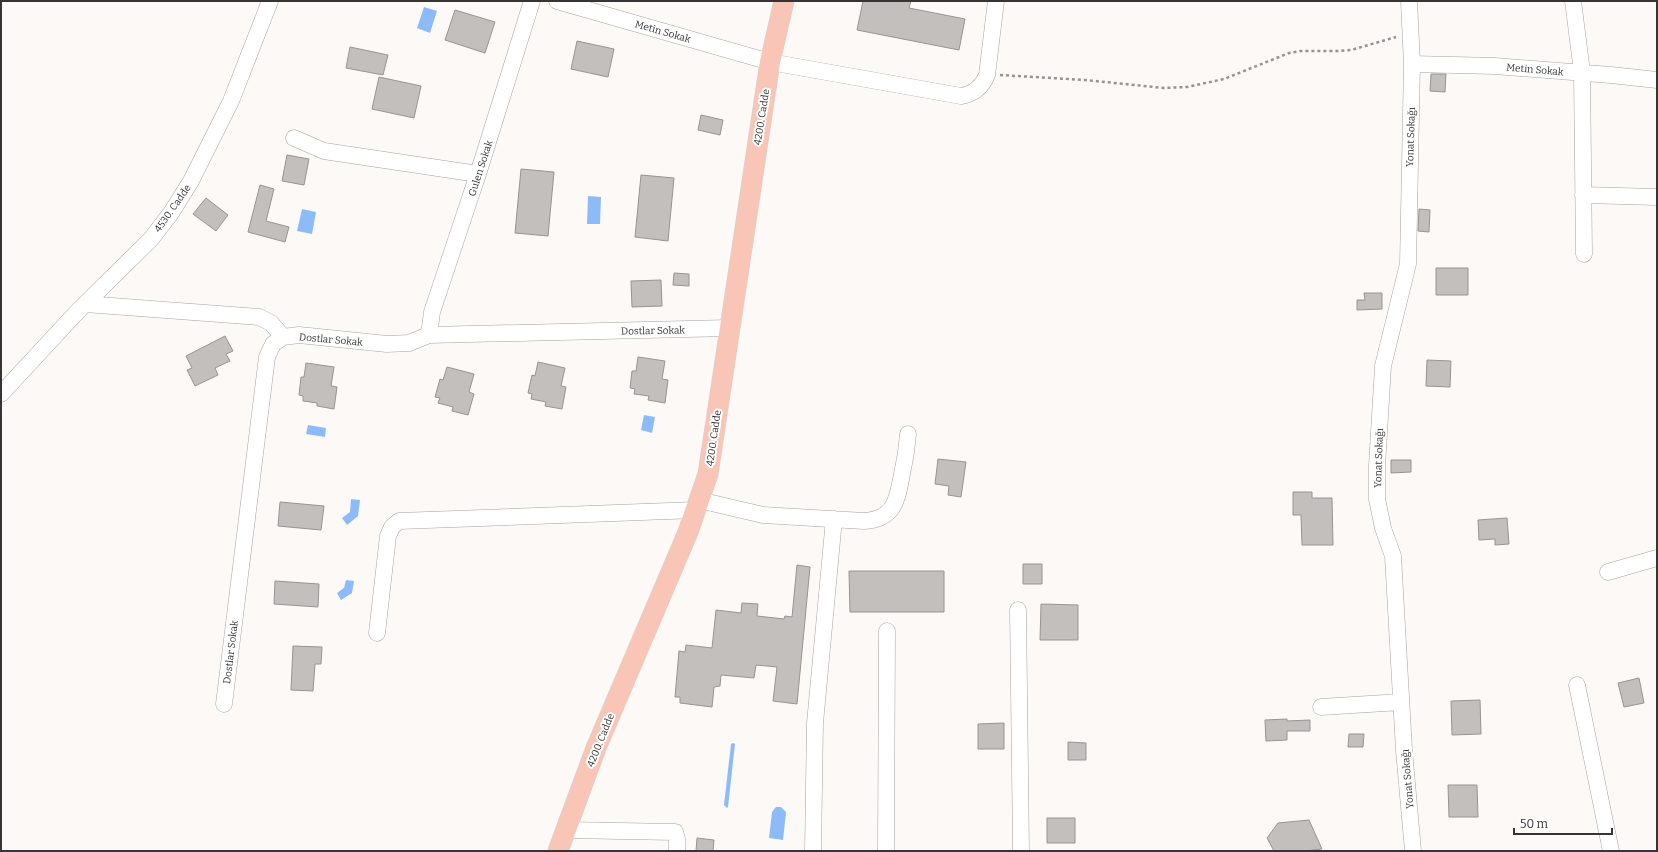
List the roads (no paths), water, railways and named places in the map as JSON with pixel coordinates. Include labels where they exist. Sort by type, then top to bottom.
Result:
[{"type":"main road","name":"4200. Cadde","points":[[558,851],[596,748],[688,532],[708,474],[770,62],[784,1]]},
{"type":"street","name":"4530. Cadde","points":[[1,394],[85,304],[151,239],[172,213],[191,181],[231,101],[270,1]]},
{"type":"street","name":"Gulen Sokak","points":[[429,335],[432,312],[478,174],[532,1]]},
{"type":"street","name":"Metin Sokak","points":[[557,1],[770,62],[961,96],[967,95],[978,89],[987,75],[996,1]]},
{"type":"street","name":"Yonat Sokağı","points":[[1409,1],[1412,64],[1408,202],[1408,264],[1382,366],[1377,466],[1377,499],[1383,528],[1393,556],[1401,702],[1413,851]]},
{"type":"street","points":[[1573,1],[1582,72],[1584,254]]},
{"type":"street","name":"Metin Sokak","points":[[1412,64],[1495,66],[1582,72],[1657,80]]},
{"type":"street","points":[[294,138],[324,151],[478,174]]},
{"type":"street","points":[[1583,195],[1657,197]]},
{"type":"street","points":[[85,304],[259,317],[271,323],[283,337]]},
{"type":"street","name":"Dostlar Sokak","points":[[224,704],[267,357],[273,344],[283,337],[299,335],[387,344],[409,344],[429,335],[729,328]]},
{"type":"street","points":[[376,633],[388,536],[392,526],[399,521],[698,505],[763,515],[872,520],[879,518],[891,510],[897,500],[908,434]]},
{"type":"street","points":[[814,851],[815,723],[834,519]]},
{"type":"street","points":[[1608,572],[1657,558]]},
{"type":"street","points":[[1018,610],[1021,851]]},
{"type":"street","points":[[886,851],[887,631]]},
{"type":"street","points":[[1577,685],[1611,851]]},
{"type":"street","points":[[1321,707],[1401,702]]},
{"type":"street","points":[[566,830],[675,832],[677,839],[677,851]]},
{"type":"water","points":[[424,7],[437,11],[430,33],[417,28]]},
{"type":"water","points":[[588,196],[601,197],[600,224],[587,224]]},
{"type":"water","points":[[302,209],[316,212],[312,234],[297,231]]},
{"type":"water","points":[[644,415],[655,417],[652,433],[641,430]]},
{"type":"water","points":[[308,425],[326,428],[325,437],[306,434]]},
{"type":"water","points":[[351,499],[360,500],[358,516],[347,525],[342,518],[350,512]]},
{"type":"water","points":[[346,580],[354,581],[352,593],[341,600],[337,593],[344,588]]},
{"type":"water","points":[[731,744],[735,744],[727,808],[724,805]]},
{"type":"water","points":[[776,807],[781,807],[786,812],[783,840],[769,838],[772,812]]}]
